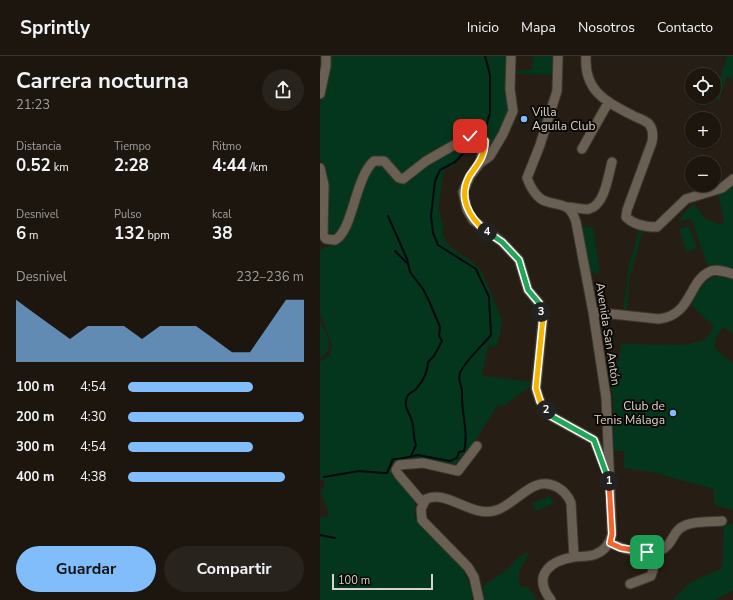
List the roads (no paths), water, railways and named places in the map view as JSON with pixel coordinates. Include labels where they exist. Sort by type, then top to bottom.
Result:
[{"type":"street","points":[[320,94],[326,66],[326,56]]},
{"type":"street","points":[[511,56],[510,89],[513,111],[503,134],[490,156],[480,163],[470,176],[464,192],[467,210],[473,220],[502,242],[519,260],[528,290],[539,303],[543,318],[536,388],[540,401],[549,415],[594,440],[608,477]]},
{"type":"street","points":[[558,56],[557,91],[540,145],[527,178],[532,189],[541,199],[567,207],[589,209],[597,205],[601,198],[612,162]]},
{"type":"street","points":[[586,56],[590,83],[597,94],[608,103],[649,124],[652,132],[652,142],[627,210],[626,217],[630,222],[642,226],[657,227],[686,198],[722,188],[733,179]]},
{"type":"street","points":[[582,149],[608,103]]},
{"type":"street","points":[[320,168],[324,185],[323,236],[326,239],[335,240],[343,234],[369,165],[374,161],[384,161],[399,178],[403,180],[426,161],[470,136],[479,137],[485,141],[480,163]]},
{"type":"street","name":"Avenida San Antón","points":[[567,207],[573,212],[576,222],[593,312],[606,397],[608,477],[612,534],[610,543]]},
{"type":"street","points":[[593,312],[659,319],[667,318],[676,314],[701,278],[709,272],[719,271],[733,274]]},
{"type":"street","points":[[423,503],[399,475],[396,470],[399,465],[424,463],[458,471],[477,446]]},
{"type":"street","points":[[479,600],[474,577],[468,567],[422,520],[421,509],[423,503],[432,497],[438,496],[472,510],[492,511],[504,506],[537,485],[554,485],[568,496],[571,502],[574,557]]},
{"type":"street","points":[[551,600],[543,586],[542,578],[545,570],[557,561],[574,557],[595,555],[610,543],[621,548],[656,553],[662,550],[677,530],[686,524],[722,521]]},
{"type":"street","points":[[630,584],[651,576],[653,570],[647,552]]},
{"type":"waterway","points":[[484,134],[490,113],[490,75],[485,56]]},
{"type":"waterway","points":[[324,477],[359,471],[387,473],[393,459],[418,455],[450,461],[457,458],[459,452],[464,451],[466,437],[462,391],[459,376],[462,368],[491,335],[489,297],[476,269],[438,245],[433,233],[431,216],[435,181],[440,170],[455,162],[476,140]]},
{"type":"waterway","points":[[388,216],[407,259],[410,272],[423,289],[429,301],[440,327],[439,336],[442,341],[434,356],[428,362],[423,380],[407,397],[406,407],[412,421],[416,445],[411,456]]},
{"type":"waterway","points":[[395,251],[408,264]]},
{"type":"waterway","points":[[320,535],[335,538]]},
{"type":"place","name":"Villa Aguila Club","points":[[524,119]]},
{"type":"place","name":"Club de Tenis Málaga","points":[[673,413]]}]
